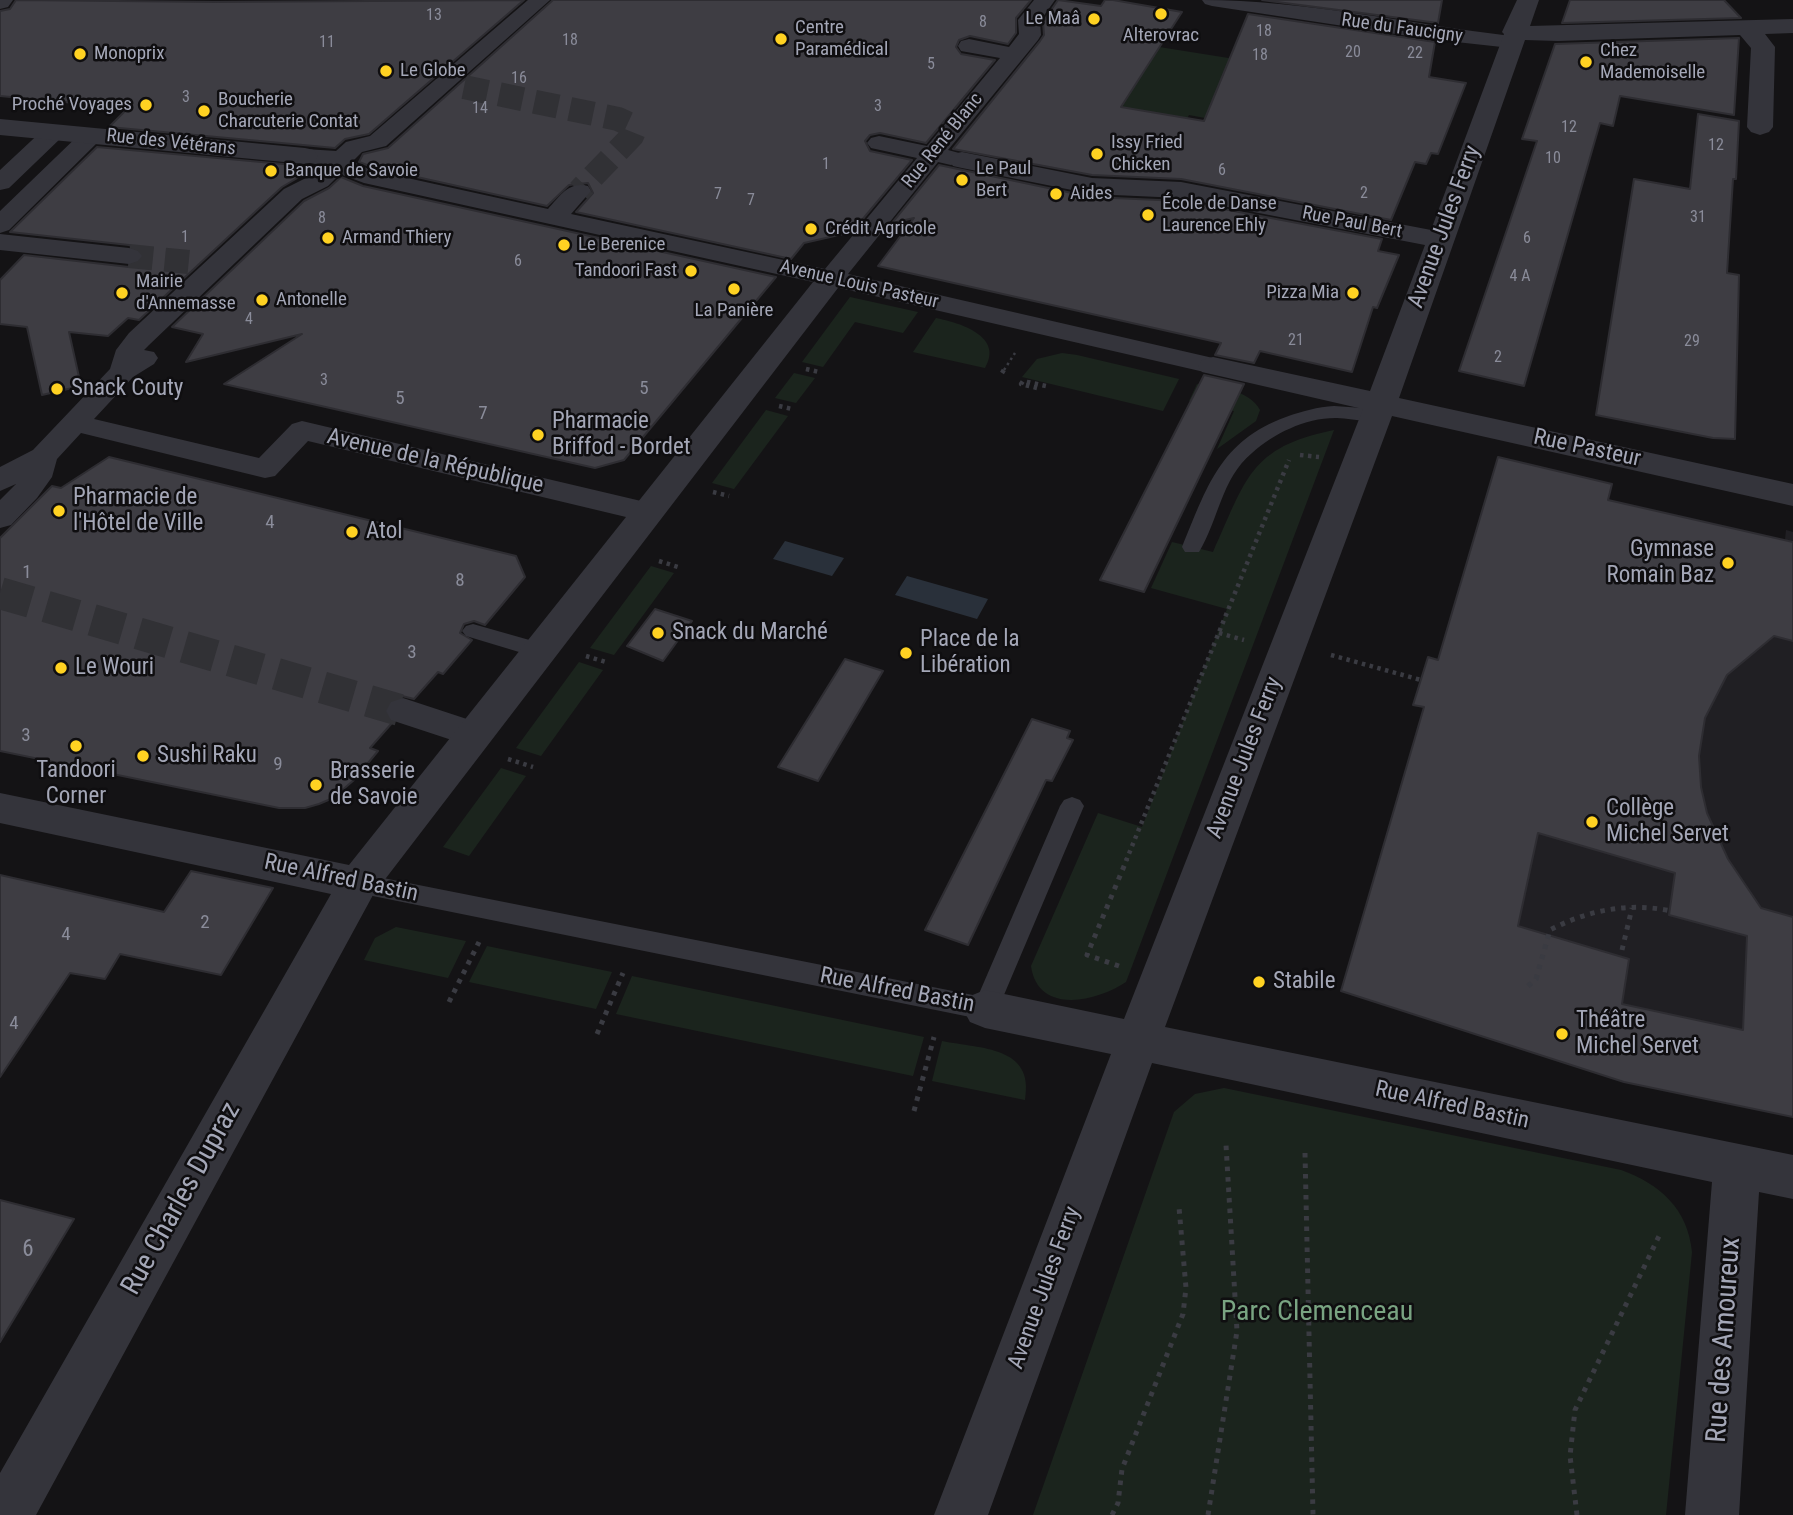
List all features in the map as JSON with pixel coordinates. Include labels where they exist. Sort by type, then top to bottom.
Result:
[{"type":"street","points":[[408,86],[510,0]]},
{"type":"street","points":[[123,371],[130,350],[139,339],[293,194],[319,181],[348,153],[378,141],[454,85],[491,43],[540,0]]},
{"type":"street","name":"Rue René Blanc","points":[[831,278],[871,213],[932,154],[1030,35],[1029,20],[1045,0]]},
{"type":"street","name":"Rue du Faucigny","points":[[1212,0],[1429,33],[1511,41],[1558,34],[1793,26]]},
{"type":"street","name":"Avenue Jules Ferry","points":[[961,1515],[1161,979],[1379,410],[1528,0]]},
{"type":"street","points":[[1746,27],[1763,47],[1760,127]]},
{"type":"street","points":[[463,40],[491,43]]},
{"type":"street","points":[[969,46],[1014,54]]},
{"type":"street","points":[[348,153],[350,135],[369,119]]},
{"type":"street","name":"Rue des Vétérans","points":[[0,127],[305,156],[348,153]]},
{"type":"street","points":[[0,183],[54,132]]},
{"type":"street","points":[[0,225],[92,135]]},
{"type":"street","name":"Rue Paul Bert","points":[[879,143],[1092,186],[1181,190],[1441,240]]},
{"type":"street","name":"Avenue Louis Pasteur","points":[[348,153],[348,169],[364,176],[831,278],[1213,366],[1379,410]]},
{"type":"street","points":[[0,481],[58,441],[123,371],[174,335],[315,197],[319,181]]},
{"type":"street","points":[[554,218],[579,191]]},
{"type":"street","points":[[0,242],[129,256]]},
{"type":"street","points":[[189,262],[217,265]]},
{"type":"street","points":[[358,883],[831,278]]},
{"type":"street","name":"Rue Pasteur","points":[[1379,410],[1793,495]]},
{"type":"street","name":"Avenue de la République","points":[[58,441],[265,469],[302,430],[648,512]]},
{"type":"street","points":[[0,456],[16,455],[58,441]]},
{"type":"street","points":[[0,517],[41,472],[58,441]]},
{"type":"street","points":[[403,711],[473,734]]},
{"type":"street","name":"Rue Alfred Bastin","points":[[0,808],[358,883]]},
{"type":"street","name":"Rue Charles Dupraz","points":[[6,1515],[358,883]]},
{"type":"street","name":"Rue Alfred Bastin","points":[[965,1005],[1793,1177]]},
{"type":"street","name":"Rue des Amoureux","points":[[1712,1515],[1737,1166]]},
{"type":"lane","points":[[1192,547],[1226,469],[1248,446],[1291,423],[1320,414],[1379,410]]},
{"type":"lane","points":[[473,631],[539,650]]},
{"type":"lane","points":[[965,1005],[1072,806]]},
{"type":"lane","name":"Rue Alfred Bastin","points":[[358,883],[965,1005]]},
{"type":"path","points":[[1037,388],[1021,384],[1023,381],[1046,386]]},
{"type":"path","points":[[1161,979],[1087,955],[1142,827],[1245,560],[1289,459],[1308,455],[1357,466]]},
{"type":"path","points":[[1289,643],[1421,680]]},
{"type":"path","points":[[1528,986],[1536,979],[1550,930],[1580,916],[1632,908],[1671,911]]},
{"type":"path","points":[[1622,950],[1632,908]]},
{"type":"path","points":[[914,1111],[965,1005]]},
{"type":"path","points":[[1208,1515],[1237,1331],[1226,1144]]},
{"type":"path","points":[[1305,1153],[1313,1515]]},
{"type":"path","points":[[1112,1515],[1118,1503],[1122,1469],[1185,1301],[1179,1207]]},
{"type":"path","points":[[1577,1515],[1570,1456],[1575,1410],[1660,1234]]},
{"type":"shaded area","name":"Collège Michel Servet","points":[[1498,457],[1612,484],[1608,502],[1785,540],[1786,530],[1793,532],[1793,949],[1747,1037],[1740,1029],[1623,1005],[1624,1082],[1341,991],[1424,708],[1413,705],[1428,657],[1438,659]]},
{"type":"shaded area","points":[[785,541],[844,558],[832,576],[773,559]]},
{"type":"shaded area","points":[[907,576],[988,599],[977,619],[895,595]]},
{"type":"green space","points":[[1159,47],[1241,60],[1216,120],[1189,115],[1180,131],[1113,119]]},
{"type":"green space","points":[[850,297],[918,312],[903,333],[855,322],[823,367],[802,362]]},
{"type":"green space","points":[[936,318],[956,323],[984,339],[989,347],[985,368],[913,352]]},
{"type":"green space","points":[[1062,353],[1179,379],[1163,411],[1022,377],[1037,359]]},
{"type":"green space","points":[[794,373],[815,378],[796,403],[775,398]]},
{"type":"green space","points":[[1197,384],[1232,391],[1248,398],[1260,410],[1256,421],[1217,449],[1234,411],[1189,401]]},
{"type":"green space","points":[[766,410],[788,416],[734,489],[712,483]]},
{"type":"green space","points":[[1334,430],[1126,982],[1085,999],[1056,998],[1045,992],[1036,982],[1031,966],[1098,813],[1142,827],[1227,609],[1151,588],[1172,542],[1213,552],[1243,486],[1254,470],[1284,446]]},
{"type":"green space","points":[[651,566],[674,573],[614,655],[590,648]]},
{"type":"green space","points":[[579,662],[603,670],[541,756],[516,748]]},
{"type":"green space","points":[[501,768],[526,776],[469,856],[443,847]]},
{"type":"green space","points":[[396,927],[466,941],[448,978],[364,960],[375,938]]},
{"type":"green space","points":[[487,946],[612,972],[596,1009],[469,982]]},
{"type":"green space","points":[[632,976],[924,1037],[913,1076],[616,1014]]},
{"type":"green space","points":[[942,1041],[988,1049],[1013,1060],[1022,1069],[1026,1082],[1025,1100],[932,1081]]},
{"type":"green space","name":"Parc Clemenceau","points":[[1224,1088],[1621,1170],[1648,1183],[1670,1200],[1685,1223],[1692,1252],[1666,1515],[1033,1515],[1174,1112],[1195,1094]]},
{"type":"building","points":[[16,0],[524,0],[369,134],[345,139],[335,148],[109,127],[128,108],[0,96],[0,11],[10,9]]},
{"type":"building","points":[[553,0],[1031,0],[1016,18],[1016,33],[1008,44],[970,36],[959,40],[956,47],[961,54],[995,60],[926,143],[880,133],[870,135],[865,141],[870,151],[912,160],[852,232],[804,243],[791,259],[576,212],[593,193],[588,183],[569,185],[547,206],[359,162],[363,154],[388,148]]},
{"type":"building","points":[[1058,0],[1101,6],[1105,0],[1113,0],[1182,12],[1121,107],[1204,121],[1248,14],[1435,42],[1429,77],[1466,83],[1438,154],[1431,153],[1426,164],[1415,162],[1391,220],[1181,179],[1092,175],[953,149],[1040,41],[1044,35],[1043,22]]},
{"type":"building","points":[[1262,0],[1442,0],[1438,23]]},
{"type":"building","points":[[1570,0],[1724,0],[1741,18],[1562,23]]},
{"type":"building","points":[[1739,38],[1734,115],[1620,96],[1613,126],[1600,123],[1524,386],[1459,371],[1537,141],[1522,139],[1555,44]]},
{"type":"building","points":[[1698,114],[1739,121],[1727,273],[1739,275],[1735,439],[1713,438],[1596,415],[1634,179],[1690,189]]},
{"type":"building","points":[[97,147],[316,167],[282,187],[139,320],[128,318],[108,336],[69,332],[81,386],[42,395],[27,327],[0,324],[0,280],[24,255],[129,267],[139,263],[145,256],[140,249],[129,245],[10,232]]},
{"type":"building","points":[[939,165],[1091,197],[1181,201],[1382,239],[1378,251],[1399,255],[1377,308],[1373,307],[1352,372],[1260,351],[1254,363],[1215,355],[1221,343],[878,266],[914,218],[892,223]]},
{"type":"building","points":[[341,177],[363,186],[776,277],[624,460],[595,468],[224,384],[302,334],[186,362],[203,334],[172,327],[304,201],[329,188]]},
{"type":"building","points":[[1204,375],[1244,384],[1144,592],[1100,580]]},
{"type":"building","points":[[109,457],[516,556],[525,577],[485,625],[474,621],[464,624],[460,633],[472,640],[443,674],[438,672],[414,699],[402,696],[389,701],[384,712],[392,723],[370,748],[378,751],[354,780],[333,798],[319,804],[305,808],[279,808],[0,751],[0,538],[52,486],[61,488]]},
{"type":"building","name":"Collège Michel Servet","points":[[1498,457],[1612,484],[1608,500],[1793,542],[1793,641],[1774,636],[1727,675],[1705,718],[1699,756],[1701,787],[1707,813],[1728,859],[1761,908],[1793,917],[1793,1117],[1624,1082],[1341,991],[1424,707],[1413,705],[1428,657],[1438,660]],"holes":[[[1538,833],[1675,873],[1669,915],[1747,936],[1743,1030],[1622,1004],[1629,959],[1518,926]]]},
{"type":"building","name":"Snack du Marché","points":[[655,609],[692,621],[663,661],[627,646]]},
{"type":"building","points":[[845,659],[883,671],[818,781],[778,767]]},
{"type":"building","points":[[1032,719],[1070,731],[1067,738],[1073,740],[1052,781],[1046,780],[968,945],[925,930]]},
{"type":"building","points":[[191,871],[273,888],[221,975],[120,954],[105,979],[70,973],[0,1077],[0,875],[164,912]]},
{"type":"building","points":[[0,1200],[74,1219],[0,1342]]},
{"type":"tunnel","points":[[464,87],[618,119],[631,125],[634,131],[632,136],[579,191]]},
{"type":"tunnel","points":[[129,256],[189,262]]},
{"type":"tunnel","points":[[0,593],[403,711]]},
{"type":"place","name":"Alterovrac","points":[[1161,14]]},
{"type":"place","name":"Le Maâ","points":[[1094,19]]},
{"type":"place","name":"Centre Paramédical","points":[[781,39]]},
{"type":"place","name":"Monoprix","points":[[80,54]]},
{"type":"place","name":"Chez Mademoiselle","points":[[1586,62]]},
{"type":"place","name":"Le Globe","points":[[386,71]]},
{"type":"place","name":"Proché Voyages","points":[[146,105]]},
{"type":"place","name":"Boucherie Charcuterie Contat","points":[[204,111]]},
{"type":"place","name":"Issy Fried Chicken","points":[[1097,154]]},
{"type":"place","name":"Banque de Savoie","points":[[271,171]]},
{"type":"place","name":"Le Paul Bert","points":[[962,180]]},
{"type":"place","name":"Aides","points":[[1056,194]]},
{"type":"place","name":"École de Danse Laurence Ehly","points":[[1148,215]]},
{"type":"place","name":"Crédit Agricole","points":[[811,229]]},
{"type":"place","name":"Armand Thiery","points":[[328,238]]},
{"type":"place","name":"Le Berenice","points":[[564,245]]},
{"type":"place","name":"Tandoori Fast","points":[[691,271]]},
{"type":"place","name":"La Panière","points":[[734,289]]},
{"type":"place","name":"Mairie d'Annemasse","points":[[122,293]]},
{"type":"place","name":"Pizza Mia","points":[[1353,293]]},
{"type":"place","name":"Antonelle","points":[[262,300]]},
{"type":"place","name":"Snack Couty","points":[[57,389]]},
{"type":"place","name":"Pharmacie Briffod - Bordet","points":[[538,435]]},
{"type":"place","name":"Pharmacie de l'Hôtel de Ville","points":[[59,511]]},
{"type":"place","name":"Atol","points":[[352,532]]},
{"type":"place","name":"Gymnase Romain Baz","points":[[1728,563]]},
{"type":"place","name":"Snack du Marché","points":[[658,633]]},
{"type":"place","name":"Place de la Libération","points":[[906,653]]},
{"type":"place","name":"Le Wouri","points":[[61,668]]},
{"type":"place","name":"Tandoori Corner","points":[[76,746]]},
{"type":"place","name":"Sushi Raku","points":[[143,756]]},
{"type":"place","name":"Brasserie de Savoie","points":[[316,785]]},
{"type":"place","name":"Collège Michel Servet","points":[[1592,822]]},
{"type":"place","name":"Stabile","points":[[1259,982]]},
{"type":"place","name":"Théâtre Michel Servet","points":[[1562,1034]]}]
